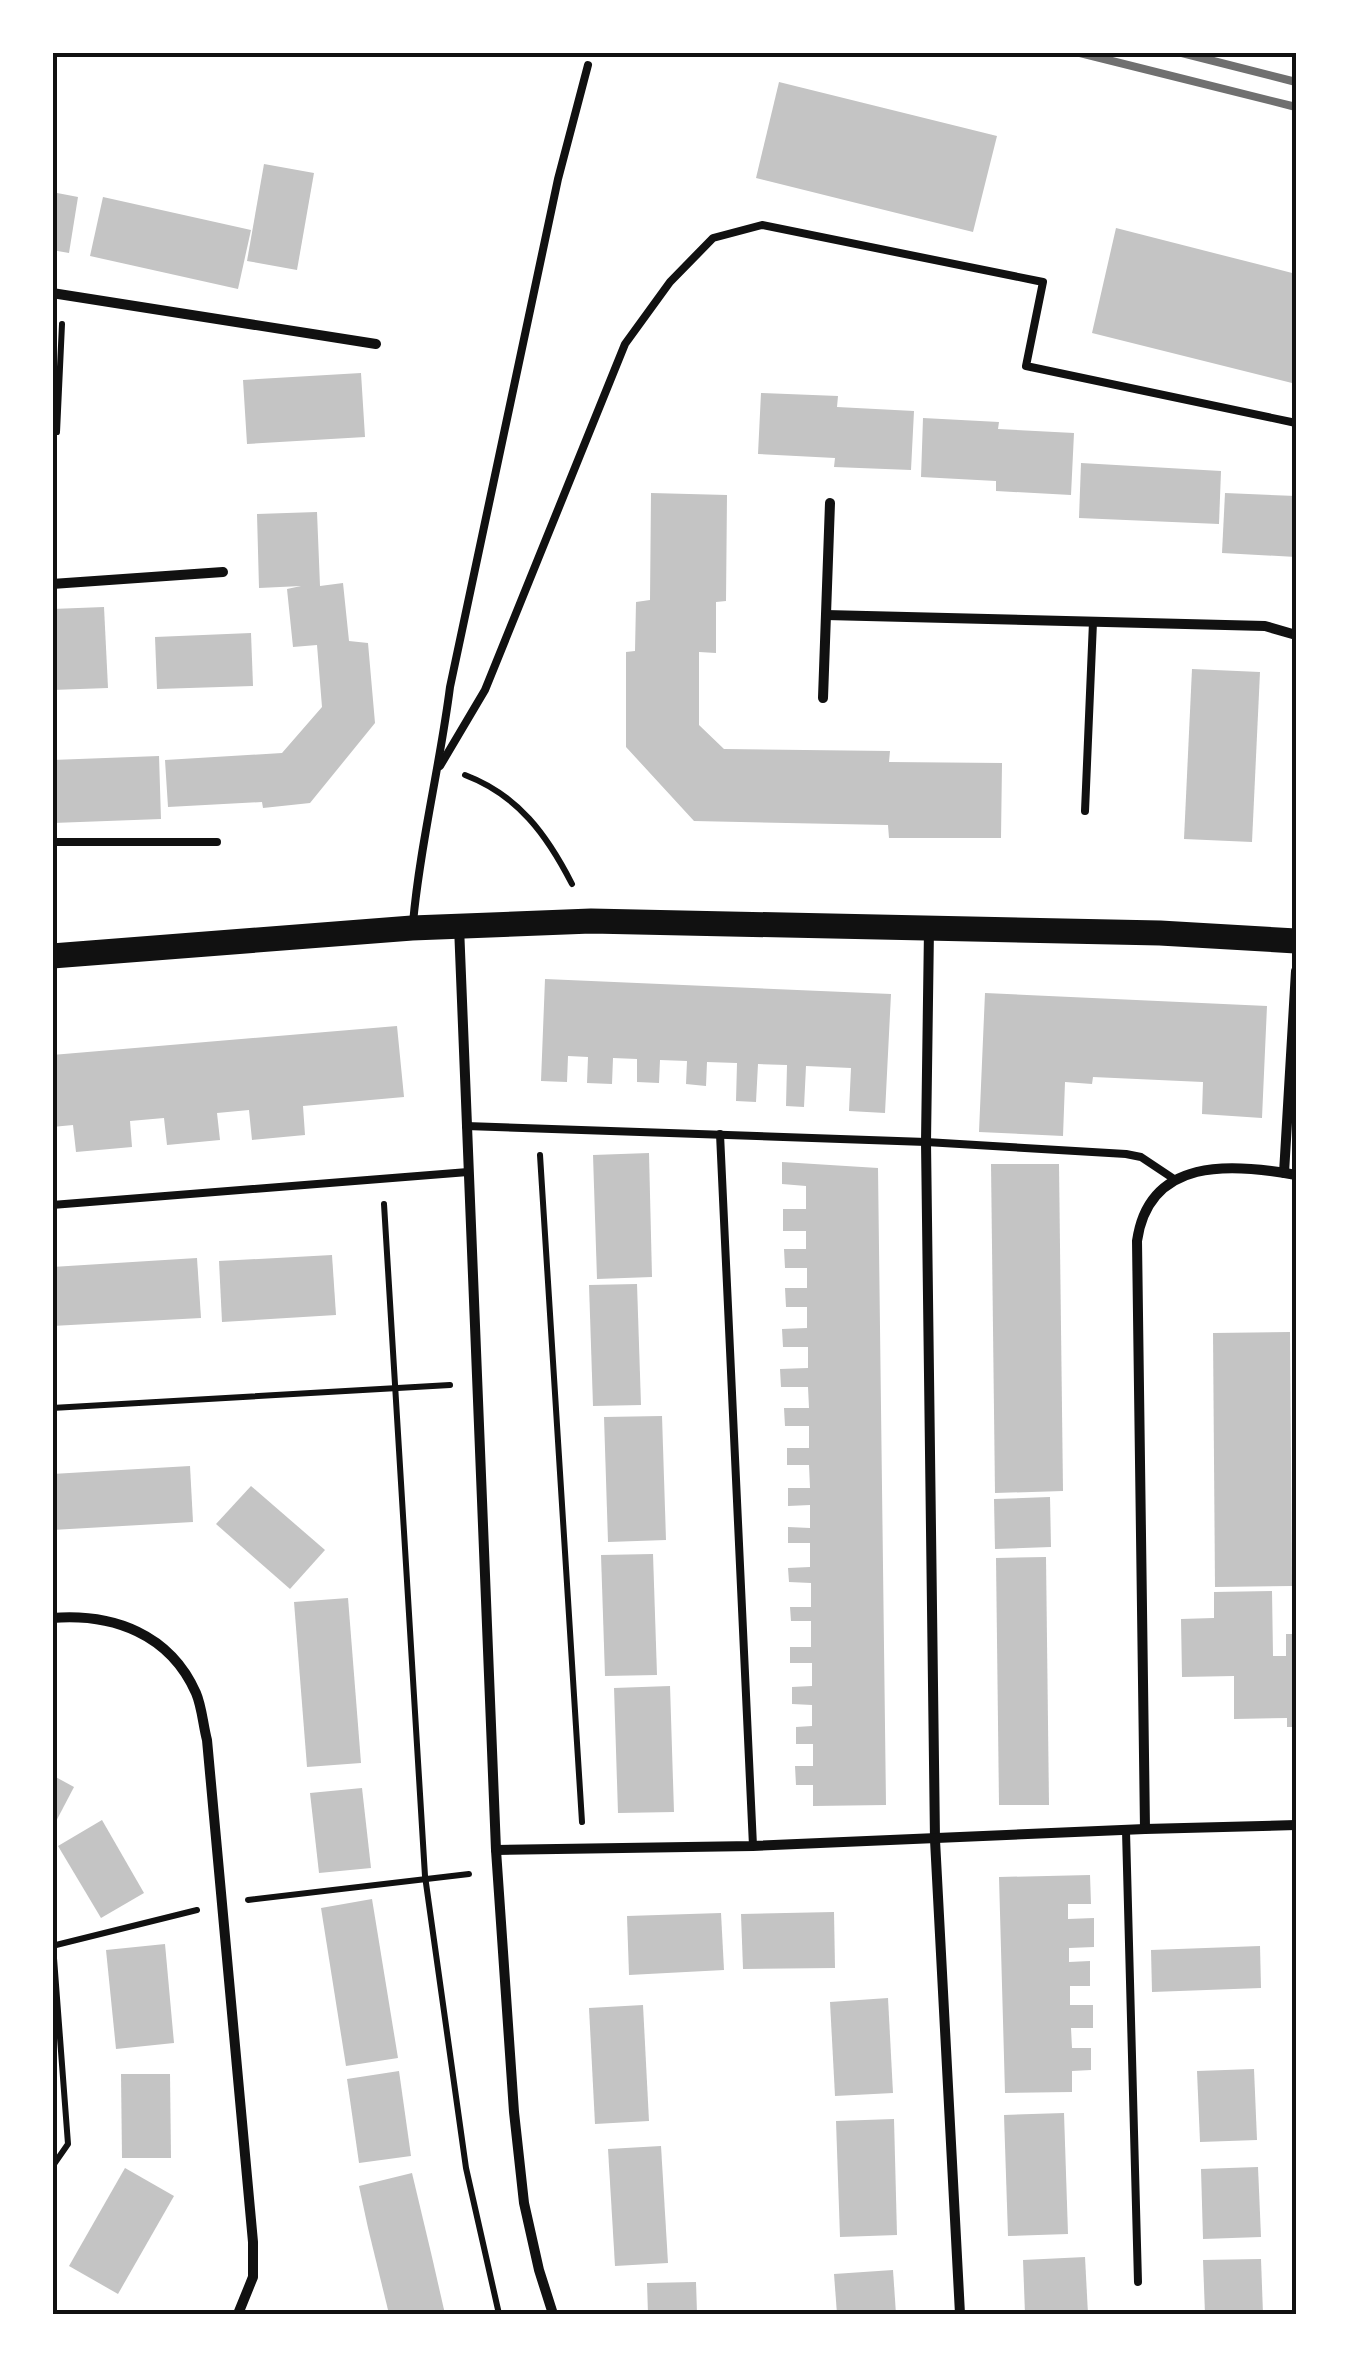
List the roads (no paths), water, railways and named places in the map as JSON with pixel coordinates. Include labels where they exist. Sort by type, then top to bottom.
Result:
[{"type":"main road","points":[[52,956],[458,925],[591,921],[1160,933],[1296,940]]},
{"type":"street","points":[[56,294],[376,344]]},
{"type":"street","points":[[823,698],[830,503]]},
{"type":"street","points":[[52,584],[223,572]]},
{"type":"street","points":[[826,615],[1265,626],[1296,635]]},
{"type":"street","points":[[458,925],[496,1850],[524,2203],[553,2314]]},
{"type":"street","points":[[929,928],[926,1142],[935,1840],[960,2314]]},
{"type":"street","points":[[1145,1828],[1136,1241],[1140,1218],[1154,1197],[1174,1180],[1195,1171],[1226,1166],[1290,1174],[1296,971]]},
{"type":"street","points":[[52,1618],[114,1621],[168,1648],[196,1694],[207,1740],[254,2242],[254,2277],[238,2314]]},
{"type":"street","points":[[496,1850],[752,1846],[1145,1828],[1296,1826]]},
{"type":"lane","points":[[412,928],[450,688],[558,180],[588,65]]},
{"type":"lane","points":[[440,766],[485,690],[625,344],[670,282],[713,238],[762,225],[1043,282],[1026,366],[1296,423]]},
{"type":"lane","points":[[1085,811],[1093,622]]},
{"type":"lane","points":[[52,842],[217,842]]},
{"type":"lane","points":[[466,1126],[926,1142],[1126,1154],[1141,1157],[1174,1180]]},
{"type":"lane","points":[[720,1134],[752,1846]]},
{"type":"lane","points":[[52,1206],[468,1172]]},
{"type":"lane","points":[[1126,1831],[1138,2282]]},
{"type":"railway","points":[[1076,52],[1296,107]]},
{"type":"railway","points":[[1178,52],[1296,82]]}]
